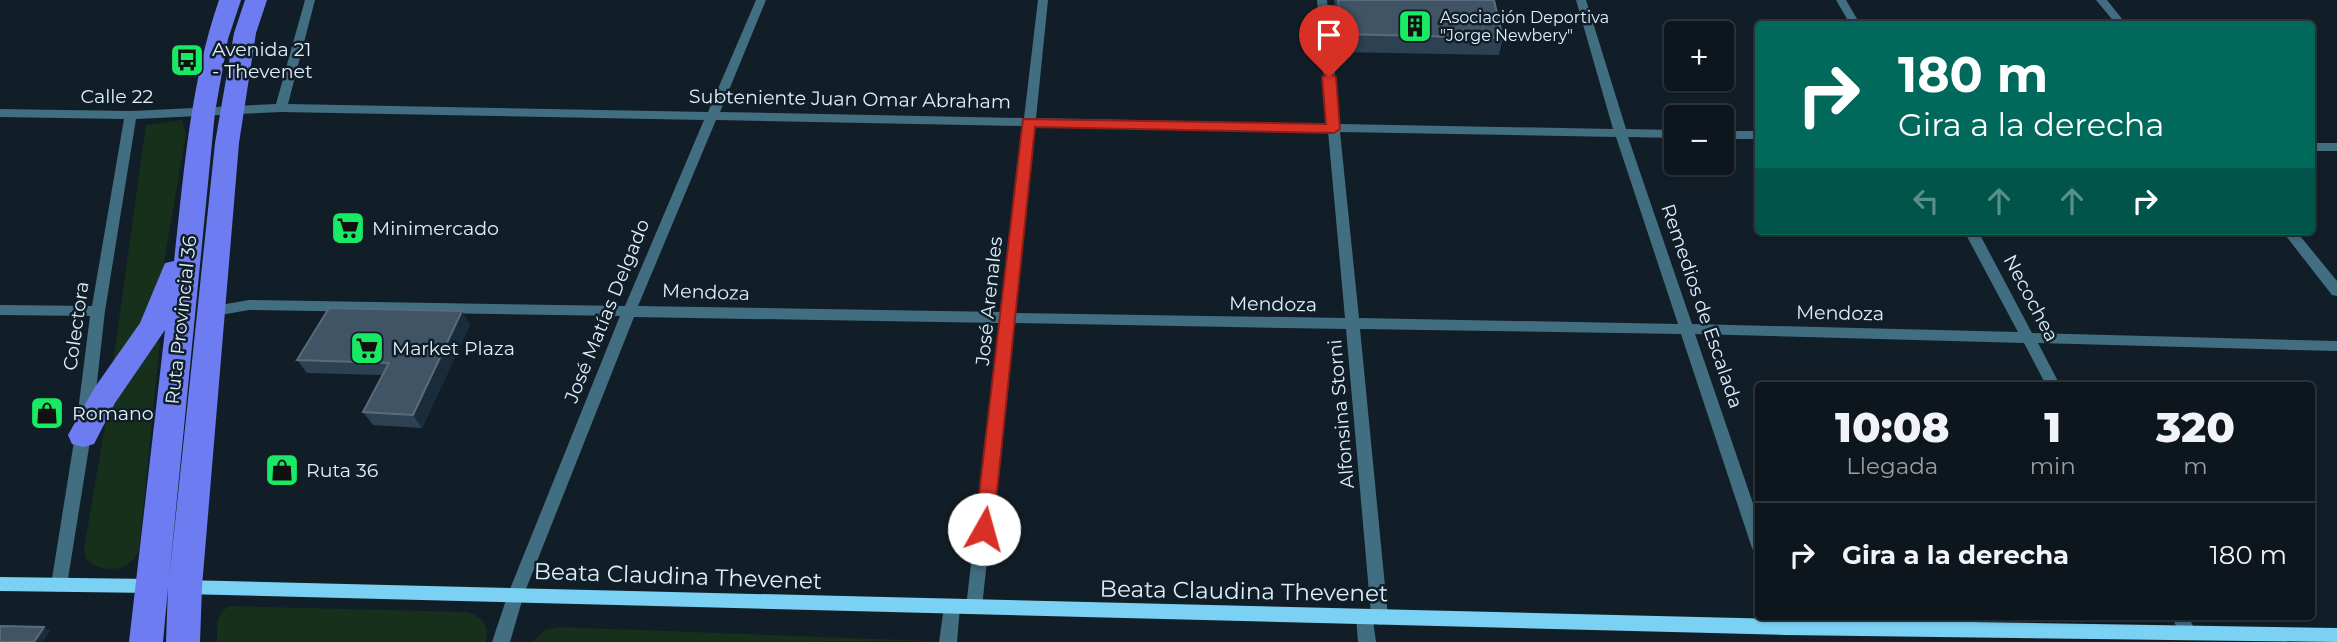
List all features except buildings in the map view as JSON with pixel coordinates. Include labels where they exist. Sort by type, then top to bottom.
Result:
[{"type":"main road","name":"Ruta Provincial 36","points":[[146,642],[203,112],[217,39],[230,0]]},
{"type":"main road","name":"Ruta Provincial 36","points":[[183,642],[185,587],[225,154],[245,33],[256,0]]},
{"type":"main road","points":[[83,435],[105,395],[159,315],[193,203]]},
{"type":"main road","name":"Beata Claudina Thevenet","points":[[0,584],[516,594],[1372,617],[1784,621],[2337,636]]},
{"type":"street","points":[[281,108],[310,0]]},
{"type":"street","name":"José Matías Delgado","points":[[501,642],[516,594],[629,310],[761,0]]},
{"type":"street","name":"José Arenales","points":[[975,607],[1043,0]]},
{"type":"street","name":"Alfonsina Storni","points":[[1322,0],[1355,324],[1372,617],[1367,642]]},
{"type":"street","name":"Remedios de Escalada","points":[[1581,0],[1621,134],[1755,533]]},
{"type":"street","points":[[1841,0],[1854,21]]},
{"type":"street","points":[[2101,0],[2118,21]]},
{"type":"street","name":"Calle 22","points":[[0,113],[131,115],[233,109]]},
{"type":"street","name":"Subteniente Juan Omar Abraham","points":[[233,109],[712,115],[1664,134]]},
{"type":"street","name":"Colectora","points":[[59,585],[83,435],[98,312],[131,115]]},
{"type":"street","points":[[1734,135],[1755,135]]},
{"type":"street","points":[[2315,147],[2337,147]]},
{"type":"street","name":"Necochea","points":[[1973,235],[2051,382]]},
{"type":"street","points":[[2292,235],[2337,291]]},
{"type":"street","name":"Mendoza","points":[[209,312],[249,305],[629,310],[1009,320],[2027,336],[2337,346]]},
{"type":"street","points":[[0,310],[98,312]]},
{"type":"street","points":[[948,642],[952,607]]},
{"type":"street","points":[[2181,620],[2188,632]]},
{"type":"green space","points":[[182,120],[186,135],[162,273],[152,310],[111,378],[146,125]]},
{"type":"green space","points":[[157,341],[160,342],[139,550],[129,563],[115,569],[107,569],[86,559],[84,549],[106,420],[115,396]]},
{"type":"green space","points":[[229,606],[467,612],[484,622],[486,642],[217,642],[219,617]]},
{"type":"green space","points":[[558,627],[930,641],[533,642],[545,630]]},
{"type":"place","name":"Asociación Deportiva \"Jorge Newbery\"","points":[[1415,26]]},
{"type":"place","name":"Avenida 21 - Thevenet","points":[[187,60]]},
{"type":"place","name":"Minimercado","points":[[348,228]]},
{"type":"place","name":"Market Plaza","points":[[367,348]]},
{"type":"place","name":"Romano","points":[[47,413]]},
{"type":"place","name":"Ruta 36","points":[[282,470]]},
{"type":"route","points":[[984,529],[1009,320],[1028,122],[1334,129],[1329,77]]}]
